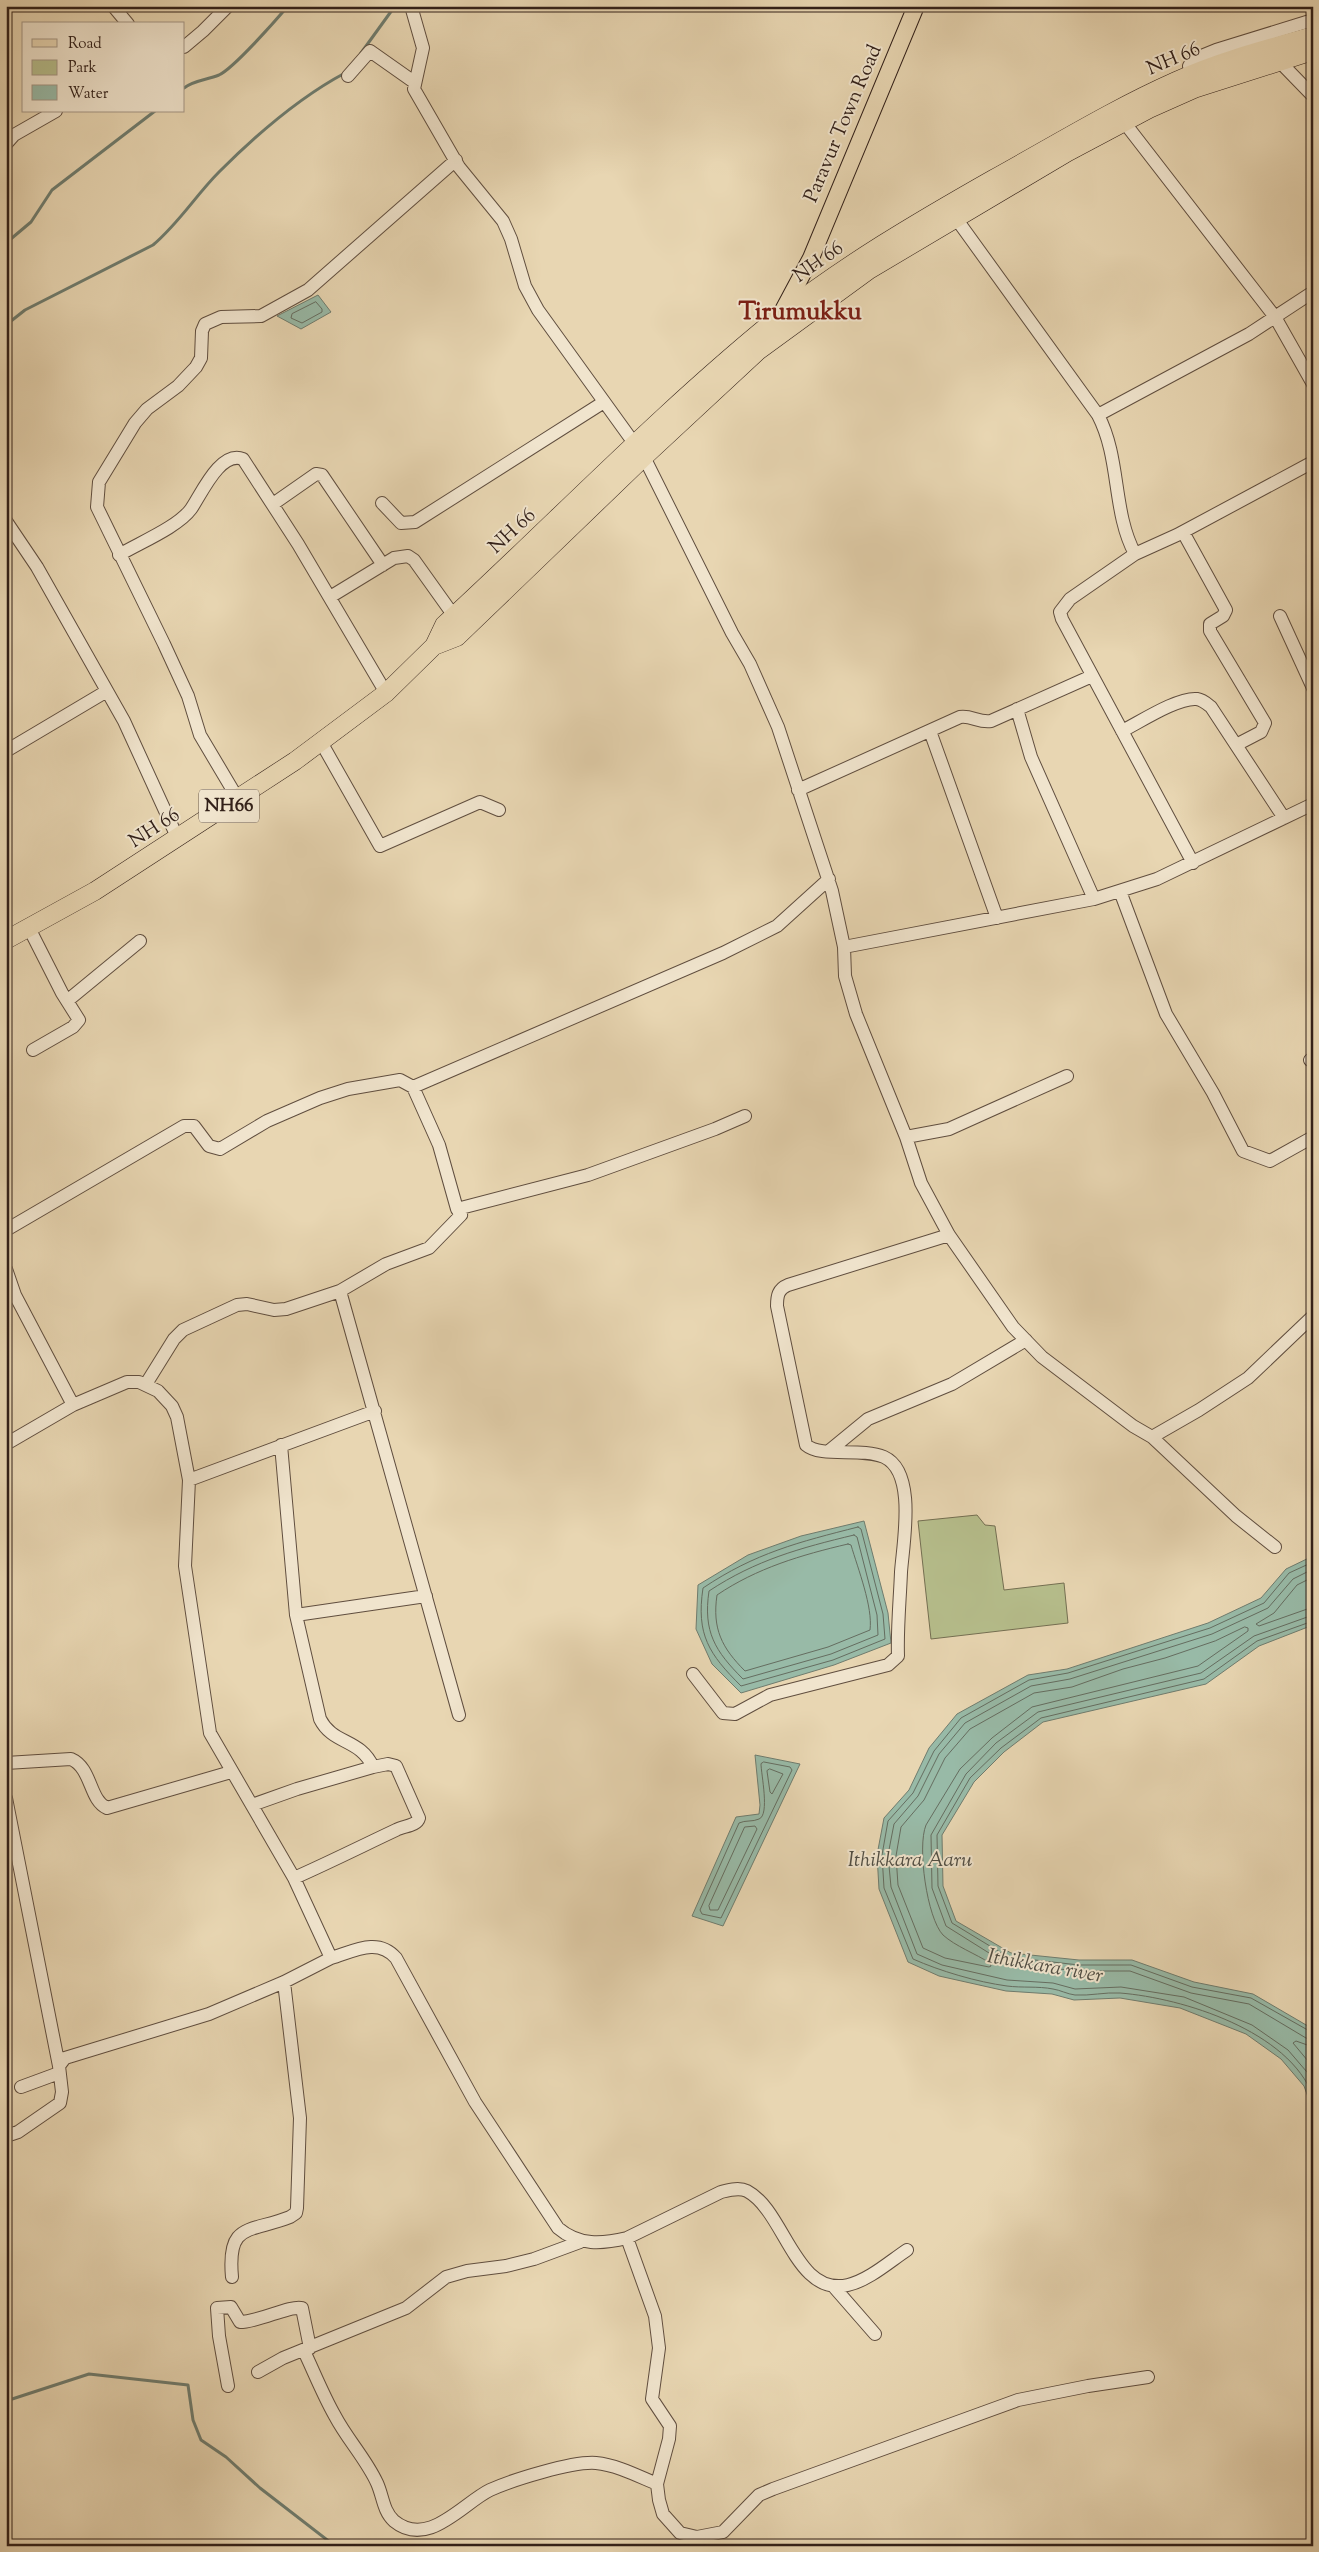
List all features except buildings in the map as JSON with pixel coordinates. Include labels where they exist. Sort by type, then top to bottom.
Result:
[{"type":"highway","name":"NH 66","points":[[434,646],[457,637],[640,451],[724,362],[780,316],[819,288],[932,214],[1118,110],[1192,74],[1248,54],[1313,36]]},
{"type":"highway","name":"NH 66","points":[[6,940],[95,892],[178,840],[321,742],[386,693],[434,646],[444,625],[640,451],[758,352],[869,270],[955,217],[1124,122],[1194,89],[1313,51]]},
{"type":"main road","name":"Paravur Town Road","points":[[780,316],[811,258],[916,6]]},
{"type":"main road","points":[[811,258],[819,288]]},
{"type":"street","points":[[113,6],[126,22]]},
{"type":"street","points":[[185,46],[228,6]]},
{"type":"street","points":[[411,6],[423,48],[414,82],[414,89],[456,160],[503,221],[511,239],[525,286],[538,310],[640,451],[732,634],[750,664],[778,727],[829,879],[844,947],[845,976],[856,1014],[906,1137],[921,1183],[949,1235],[1013,1327],[1042,1356],[1077,1384],[1152,1437],[1236,1516],[1275,1547]]},
{"type":"street","points":[[1192,74],[1190,66],[1194,59],[1216,50],[1313,20]]},
{"type":"street","points":[[348,76],[370,51],[414,82]]},
{"type":"street","points":[[1279,61],[1313,96]]},
{"type":"street","points":[[6,144],[14,135],[54,112]]},
{"type":"street","points":[[1124,122],[1275,317],[1313,384]]},
{"type":"street","points":[[238,799],[200,735],[180,679],[97,507],[99,482],[135,423],[147,409],[178,386],[196,367],[201,358],[202,330],[205,324],[221,317],[261,316],[308,290],[456,160]]},
{"type":"street","points":[[955,217],[1098,416],[1109,441],[1124,532],[1135,554]]},
{"type":"street","points":[[1098,416],[1249,334],[1313,292]]},
{"type":"street","points":[[382,503],[401,523],[415,522],[604,402]]},
{"type":"street","points":[[119,555],[180,520],[190,511],[204,485],[218,468],[234,458],[243,459],[330,597],[386,693]]},
{"type":"street","points":[[1193,863],[1062,620],[1060,612],[1068,600],[1135,554],[1184,532],[1313,462]]},
{"type":"street","points":[[273,504],[316,474],[322,475],[383,565]]},
{"type":"street","points":[[6,521],[37,567],[124,721],[178,840]]},
{"type":"street","points":[[1184,532],[1226,610],[1223,616],[1210,624],[1210,631],[1265,723],[1261,732],[1236,746]]},
{"type":"street","points":[[330,597],[402,555],[411,557],[454,616]]},
{"type":"street","points":[[1280,616],[1313,688]]},
{"type":"street","points":[[798,790],[960,717],[966,716],[986,722],[1092,676]]},
{"type":"street","points":[[6,750],[107,691]]},
{"type":"street","points":[[1122,731],[1180,702],[1198,699],[1210,707],[1284,818]]},
{"type":"street","points":[[1017,709],[1031,757],[1094,899]]},
{"type":"street","points":[[930,731],[997,918]]},
{"type":"street","points":[[321,742],[380,846],[480,802],[499,810]]},
{"type":"street","points":[[844,947],[1094,899],[1157,879],[1313,804]]},
{"type":"street","points":[[413,1087],[723,953],[764,933],[777,926],[829,879]]},
{"type":"street","points":[[1120,891],[1166,1014],[1243,1151],[1270,1161],[1313,1137]]},
{"type":"street","points":[[29,928],[79,1020],[78,1024],[33,1050]]},
{"type":"street","points":[[67,1001],[140,941]]},
{"type":"street","points":[[906,1137],[949,1129],[1067,1076]]},
{"type":"street","points":[[6,1230],[184,1126],[194,1126],[209,1146],[220,1149],[266,1121],[320,1098],[348,1089],[400,1080],[413,1087],[439,1145],[460,1215],[429,1248],[386,1264],[340,1291],[286,1309],[274,1310],[247,1304],[225,1309],[183,1330],[174,1339],[146,1384]]},
{"type":"street","points":[[457,1209],[588,1175],[715,1129],[745,1116]]},
{"type":"street","points":[[693,1674],[723,1713],[735,1714],[770,1695],[888,1665],[898,1656],[901,1570],[907,1520],[900,1476],[893,1463],[882,1456],[867,1451],[829,1451],[810,1448],[804,1440],[776,1306],[779,1290],[788,1285],[949,1235]]},
{"type":"street","points":[[6,1270],[15,1295],[73,1405]]},
{"type":"street","points":[[340,1291],[459,1715]]},
{"type":"street","points":[[1152,1437],[1199,1410],[1248,1378],[1313,1316]]},
{"type":"street","points":[[829,1451],[868,1419],[952,1384],[1026,1340]]},
{"type":"street","points":[[6,1444],[73,1405],[116,1385],[139,1382],[146,1384],[165,1397],[176,1412],[189,1480],[185,1566],[210,1734],[294,1878],[331,1958]]},
{"type":"street","points":[[189,1480],[375,1412]]},
{"type":"street","points":[[281,1445],[296,1614],[323,1725],[332,1734],[364,1752],[373,1767]]},
{"type":"street","points":[[296,1614],[426,1596]]},
{"type":"street","points":[[6,1763],[71,1759],[82,1767],[97,1798],[106,1808],[231,1772]]},
{"type":"street","points":[[252,1805],[297,1789],[373,1767],[388,1764],[396,1766],[419,1821],[294,1878]]},
{"type":"street","points":[[6,1798],[62,2092],[59,2105],[18,2132],[6,2136]]},
{"type":"street","points":[[21,2087],[59,2070],[62,2060],[69,2056],[209,2014],[284,1982],[331,1958],[374,1946],[387,1949],[392,1953],[475,2102],[558,2228],[569,2238],[580,2242],[612,2242],[627,2238],[720,2192],[736,2189],[746,2191],[759,2201],[815,2280],[823,2286],[849,2285],[866,2278],[907,2250]]},
{"type":"street","points":[[232,2277],[232,2246],[238,2235],[246,2230],[290,2217],[296,2213],[297,2208],[300,2118],[284,1982]]},
{"type":"street","points":[[627,2238],[656,2316],[659,2348],[652,2399],[670,2426],[669,2439],[657,2484],[663,2514],[680,2533],[717,2540],[759,2495],[955,2421],[1018,2400],[1088,2386],[1148,2377]]},
{"type":"street","points":[[258,2372],[283,2358],[406,2308],[446,2277],[467,2271],[506,2266],[534,2259],[580,2242]]},
{"type":"street","points":[[834,2287],[875,2334]]},
{"type":"street","points":[[228,2386],[219,2336],[217,2308],[231,2306],[236,2319],[240,2322],[247,2322],[263,2319],[295,2306],[302,2308],[307,2349],[335,2416],[377,2483],[387,2514],[395,2522],[411,2529],[433,2526],[452,2518],[484,2493],[499,2486],[574,2465],[596,2463],[622,2469],[657,2484]]},
{"type":"green space","points":[[977,1515],[985,1525],[995,1526],[1004,1590],[1064,1583],[1068,1623],[931,1639],[918,1521]]},
{"type":"water","points":[[318,295],[331,312],[301,329],[277,316]]},
{"type":"water","points":[[864,1521],[888,1613],[891,1643],[834,1665],[741,1693],[712,1664],[696,1629],[698,1585],[748,1555],[801,1536]]},
{"type":"water","name":"Ithikkara Aaru","points":[[1313,1556],[1313,1625],[1259,1646],[1206,1684],[1043,1722],[1004,1752],[974,1782],[942,1835],[943,1886],[956,1921],[1011,1953],[1079,1960],[1132,1960],[1194,1982],[1253,1994],[1313,2029],[1313,2111],[1304,2086],[1281,2059],[1246,2034],[1180,2008],[1120,1998],[1074,2000],[1052,1994],[1006,1991],[939,1976],[908,1962],[879,1889],[877,1855],[884,1818],[909,1790],[929,1748],[957,1714],[1028,1675],[1067,1669],[1208,1623],[1261,1598],[1286,1569]]},
{"type":"water","points":[[755,1755],[800,1764],[723,1926],[692,1916],[736,1817],[759,1814],[760,1805]]},
{"type":"waterway","points":[[185,87],[226,71],[255,43],[288,6]]},
{"type":"waterway","points":[[361,53],[395,6]]},
{"type":"waterway","points":[[6,325],[25,310],[153,245],[171,228],[219,172],[248,144],[294,105],[345,73]]},
{"type":"waterway","points":[[6,243],[31,222],[52,190],[154,112]]},
{"type":"waterway","points":[[6,2401],[89,2374],[188,2385],[193,2420],[201,2440],[226,2457],[260,2488],[335,2546]]},
{"type":"district","name":"Tirumukku","points":[[800,313]]},
{"type":"water label","name":"Ithikkara river","points":[[1045,1967]]}]
